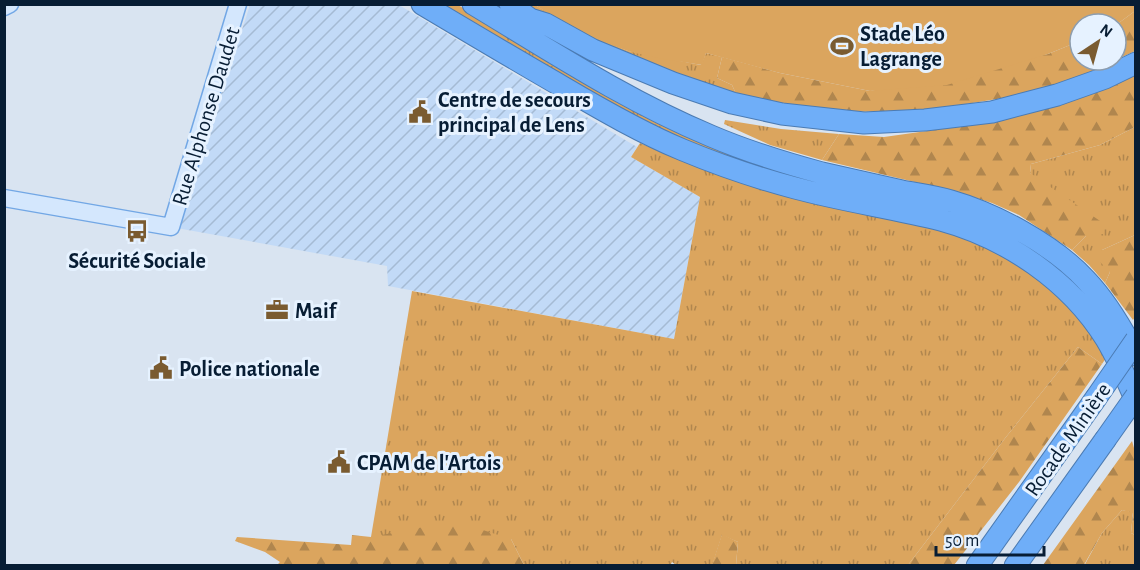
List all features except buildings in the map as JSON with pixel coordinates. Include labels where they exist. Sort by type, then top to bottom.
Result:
[{"type":"highway","points":[[422,4],[617,119],[683,150],[739,171],[796,188],[943,221],[1005,245],[1043,270],[1091,317],[1107,340],[1136,399]]},
{"type":"highway","points":[[473,4],[637,101],[711,136],[772,158],[832,175],[951,201],[1016,228],[1060,256],[1086,279],[1108,307],[1136,355]]},
{"type":"highway","points":[[510,4],[546,34],[613,77],[637,101]]},
{"type":"highway","points":[[530,19],[546,24],[603,54],[673,83],[732,103],[782,114],[864,123],[925,120],[992,112],[1057,95],[1105,78],[1136,63]]},
{"type":"highway","name":"Rocade Minière","points":[[977,566],[1136,340]]},
{"type":"highway","name":"Rocade Minière","points":[[1015,566],[1136,399]]},
{"type":"main road","points":[[4,7],[10,4]]},
{"type":"main road","name":"Rue Alphonse Daudet","points":[[4,198],[171,227],[238,4]]},
{"type":"shaded area","points":[[250,5],[399,5],[637,147],[631,157],[700,197],[674,339],[388,286],[387,266],[171,227],[219,100]]},
{"type":"green space","name":"Stade Léo Lagrange","points":[[1135,4],[1135,11],[1128,16],[1128,12],[1068,12],[1068,46],[1048,54],[947,85],[870,91],[780,73],[706,53],[702,65],[637,53],[616,47],[568,25],[535,5]]},
{"type":"green space","points":[[440,5],[458,5],[596,87],[817,178],[816,182],[722,155],[668,134],[581,89]]},
{"type":"green space","points":[[525,5],[535,5],[572,26],[628,51],[701,65],[706,53],[722,57],[717,78],[732,85],[737,96],[616,57]]},
{"type":"green space","points":[[1135,11],[1135,51],[1128,54],[1128,16]]},
{"type":"green space","points":[[1068,46],[1068,72],[1090,72],[1052,90],[924,111],[821,112],[737,96],[732,85],[717,78],[722,57],[780,73],[870,91],[1048,54]]},
{"type":"green space","points":[[1135,75],[1135,127],[1100,145],[1031,164],[1030,173],[1103,223],[1103,234],[1086,236],[1072,250],[1019,215],[992,203],[961,193],[822,160],[839,134],[884,137],[991,122],[1080,98]]},
{"type":"green space","points":[[725,120],[781,129],[839,134],[822,160],[770,145],[724,124]]},
{"type":"green space","points":[[1135,127],[1135,235],[1102,250],[1110,272],[1105,283],[1072,250],[1086,236],[1030,173],[1031,164],[1100,145]]},
{"type":"green space","points":[[640,143],[705,170],[924,224],[983,244],[1016,262],[1053,292],[1084,323],[1108,355],[1102,364],[1078,347],[908,565],[736,565],[738,542],[722,535],[712,566],[676,565],[672,562],[670,566],[524,565],[511,539],[371,537],[412,291],[674,339],[700,197],[631,157]]},
{"type":"green space","points":[[1135,235],[1136,316],[1133,320],[1105,283],[1110,272],[1099,261],[1102,250]]},
{"type":"green space","points":[[1078,347],[1102,364],[1019,482],[954,565],[908,565],[1006,437]]},
{"type":"green space","points":[[1132,441],[1136,455],[1135,535],[1131,533],[1133,513],[1122,510],[1102,533],[1084,565],[1043,565]]},
{"type":"green space","points":[[1122,510],[1133,512],[1131,533],[1135,535],[1135,565],[1084,566],[1102,533]]},
{"type":"green space","points":[[455,521],[511,539],[524,565],[277,565],[280,562],[265,552],[235,541],[237,537],[351,545],[352,535],[371,537]]},
{"type":"green space","points":[[722,534],[738,542],[736,565],[712,565]]},
{"type":"place","name":"Stade Léo Lagrange","points":[[842,46]]},
{"type":"place","name":"Centre de secours principal de Lens","points":[[420,112]]},
{"type":"place","name":"Sécurité Sociale","points":[[137,231]]},
{"type":"place","name":"Maif","points":[[277,310]]},
{"type":"place","name":"Police nationale","points":[[161,368]]},
{"type":"place","name":"CPAM de l'Artois","points":[[339,462]]}]
